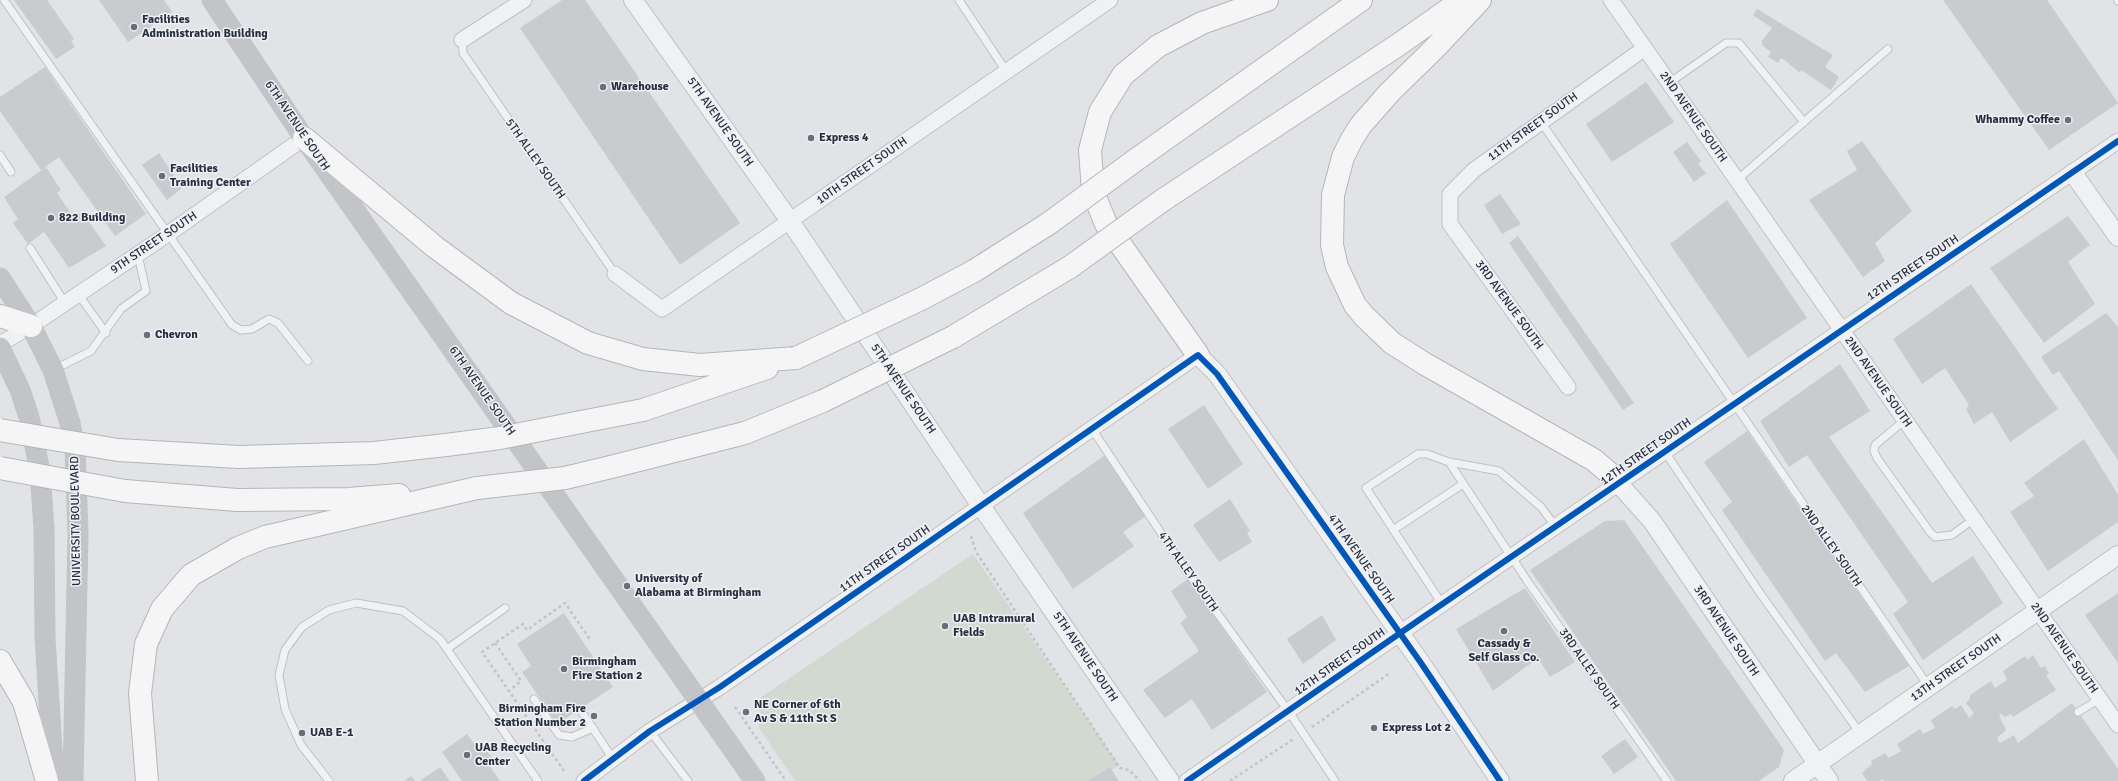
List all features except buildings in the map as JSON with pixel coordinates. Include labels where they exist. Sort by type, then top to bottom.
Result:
[{"type":"highway","points":[[1198,355],[1106,224],[1093,192],[1090,150],[1100,112],[1123,75],[1158,46],[1202,23],[1268,0]]},
{"type":"highway","points":[[0,430],[118,450],[239,457],[374,453],[500,438],[643,410],[796,358],[921,299],[974,271],[1048,224],[1361,0]]},
{"type":"highway","points":[[0,468],[125,491],[237,500],[348,499],[477,488],[565,478],[745,434],[823,401],[953,337],[1070,267],[1163,200],[1398,45],[1462,0]]},
{"type":"highway","points":[[1480,0],[1435,48],[1389,92],[1361,125],[1352,139],[1343,157],[1333,195],[1332,245],[1337,267],[1355,305],[1364,316],[1392,342],[1425,364],[1594,460],[1619,484]]},
{"type":"highway","points":[[304,138],[435,247],[511,303],[588,343],[643,359],[700,365],[796,358]]},
{"type":"highway","points":[[0,316],[32,326]]},
{"type":"highway","points":[[147,781],[140,693],[146,644],[162,609],[192,575],[238,548],[265,538],[477,488]]},
{"type":"highway","points":[[0,661],[24,702],[47,781]]},
{"type":"main road","name":"6TH AVENUE SOUTH","points":[[212,0],[304,138],[700,700],[755,781]]},
{"type":"main road","name":"UNIVERSITY BOULEVARD","points":[[0,278],[32,326],[53,370],[70,423],[77,477],[78,533],[73,781]]},
{"type":"main road","points":[[0,348],[20,390],[29,417],[40,471],[44,529],[45,638],[54,781]]},
{"type":"street","points":[[462,40],[524,0]]},
{"type":"street","name":"5TH AVENUE SOUTH","points":[[633,0],[790,221],[981,506],[1170,781]]},
{"type":"street","name":"10TH STREET SOUTH","points":[[615,274],[662,309],[1110,0]]},
{"type":"street","name":"2ND AVENUE SOUTH","points":[[1611,0],[2118,725]]},
{"type":"street","name":"11TH STREET SOUTH","points":[[1450,224],[1450,194],[1474,170],[1645,48]]},
{"type":"street","name":"9TH STREET SOUTH","points":[[0,344],[32,326],[168,234],[304,138]]},
{"type":"street","name":"12TH STREET SOUTH","points":[[1188,781],[1442,604],[2118,141]]},
{"type":"street","points":[[2073,173],[2118,238]]},
{"type":"street","name":"3RD AVENUE SOUTH","points":[[1450,224],[1568,387]]},
{"type":"street","name":"11TH STREET SOUTH","points":[[584,781],[650,731],[700,700],[1198,355]]},
{"type":"street","name":"4TH AVENUE SOUTH","points":[[1198,355],[1217,374],[1400,634],[1500,781]]},
{"type":"street","name":"3RD AVENUE SOUTH","points":[[1619,484],[1652,521],[1829,781]]},
{"type":"street","name":"13TH STREET SOUTH","points":[[1793,781],[2118,555]]},
{"type":"lane","points":[[4,0],[232,325],[241,330],[252,329],[269,319],[278,323],[308,361]]},
{"type":"lane","points":[[959,0],[1006,71]]},
{"type":"lane","name":"5TH ALLEY SOUTH","points":[[462,40],[463,53],[615,274]]},
{"type":"lane","points":[[1669,83],[1726,43],[1739,43],[1804,122]]},
{"type":"lane","points":[[1737,180],[1888,50]]},
{"type":"lane","name":"2ND ALLEY SOUTH","points":[[1541,122],[1929,687]]},
{"type":"lane","points":[[0,155],[11,172]]},
{"type":"lane","points":[[30,248],[65,303]]},
{"type":"lane","points":[[53,370],[91,352],[106,333],[121,309],[146,291],[138,254]]},
{"type":"lane","points":[[78,294],[106,333]]},
{"type":"lane","points":[[1905,420],[1875,445],[1874,451],[1877,458],[1935,537],[1952,535],[1974,519]]},
{"type":"lane","name":"4TH ALLEY SOUTH","points":[[1092,428],[1181,563],[1303,733],[1335,781]]},
{"type":"lane","points":[[1666,452],[1760,593],[1860,734]]},
{"type":"lane","points":[[1442,604],[1366,488],[1418,454],[1427,454],[1449,462],[1499,471],[1541,507],[1556,527]]},
{"type":"lane","name":"3RD ALLEY SOUTH","points":[[1449,462],[1462,484],[1513,556],[1528,582],[1667,781]]},
{"type":"lane","points":[[1393,530],[1462,484]]},
{"type":"lane","points":[[329,781],[301,745],[285,709],[279,675],[285,650],[302,627],[329,610],[356,603],[403,611],[440,639],[538,781]]},
{"type":"lane","points":[[447,649],[505,608]]},
{"type":"lane","points":[[534,699],[559,735],[572,737],[593,728]]},
{"type":"lane","points":[[2078,712],[2100,699]]},
{"type":"lane","points":[[580,709],[613,759]]},
{"type":"lane","points":[[650,731],[688,781]]},
{"type":"path","points":[[971,536],[976,552],[1120,768],[1130,770],[1140,781]]},
{"type":"path","points":[[564,771],[482,652],[523,624],[527,630],[565,603],[591,641]]},
{"type":"path","points":[[495,643],[521,682],[509,691]]},
{"type":"path","points":[[1230,781],[1390,673]]},
{"type":"path","points":[[735,708],[786,781]]},
{"type":"shaded area","name":"UAB Intramural Fields","points":[[973,554],[1119,765],[1095,781],[795,781],[759,728],[760,698]]},
{"type":"cycle path","points":[[1187,781],[1419,620],[2118,141]]},
{"type":"cycle path","points":[[584,781],[650,731],[720,687],[1198,355],[1217,374],[1421,663],[1500,781]]},
{"type":"place","name":"Facilities Administration Building","points":[[134,27]]},
{"type":"place","name":"Warehouse","points":[[603,87]]},
{"type":"place","name":"Whammy Coffee","points":[[2068,120]]},
{"type":"place","name":"Express 4","points":[[811,138]]},
{"type":"place","name":"Facilities Training Center","points":[[162,176]]},
{"type":"place","name":"822 Building","points":[[51,218]]},
{"type":"place","name":"Chevron","points":[[147,335]]},
{"type":"place","name":"University of Alabama at Birmingham","points":[[627,586]]},
{"type":"place","name":"UAB Intramural Fields","points":[[945,626]]},
{"type":"place","name":"Cassady & Self Glass Co.","points":[[1504,631]]},
{"type":"place","name":"Birmingham Fire Station 2","points":[[564,669]]},
{"type":"place","name":"NE Corner of 6th Av S & 11th St S","points":[[746,712]]},
{"type":"place","name":"Birmingham Fire Station Number 2","points":[[594,716]]},
{"type":"place","name":"Express Lot 2","points":[[1374,728]]},
{"type":"place","name":"UAB E-1","points":[[302,733]]},
{"type":"place","name":"UAB Recycling Center","points":[[467,755]]}]
